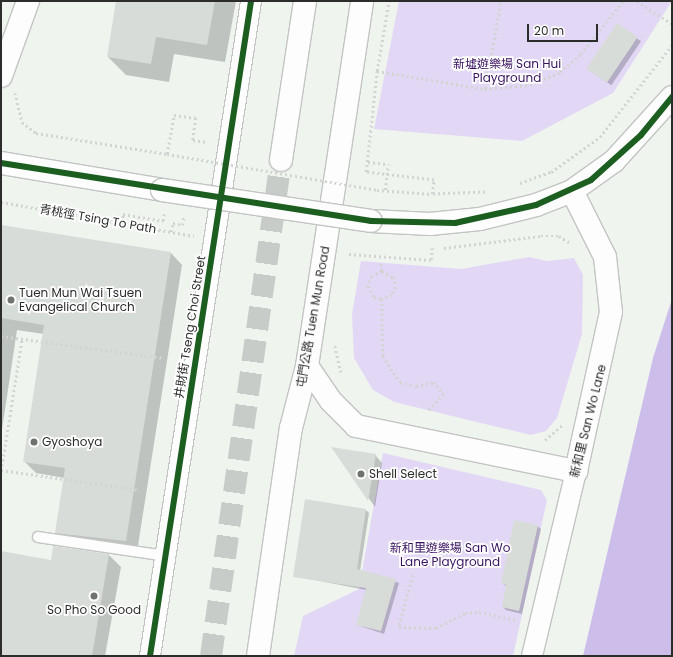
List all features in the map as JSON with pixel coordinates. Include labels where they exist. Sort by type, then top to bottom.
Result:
[{"type":"main road","points":[[5,84],[28,1]]},
{"type":"main road","points":[[281,160],[305,1]]},
{"type":"main road","name":"屯門公路 Tuen Mun Road","points":[[258,656],[291,428],[307,366],[362,1]]},
{"type":"main road","points":[[1,163],[162,190],[372,221],[430,224],[480,219],[536,205],[572,191],[614,161],[672,96]]},
{"type":"main road","name":"新和里 San Wo Lane","points":[[572,191],[605,257],[611,304],[601,369],[576,471]]},
{"type":"main road","points":[[307,366],[327,396],[356,426],[576,471]]},
{"type":"street","name":"井財街 Tseng Choi Street","points":[[150,656],[251,1]]},
{"type":"street","name":"新和里 San Wo Lane","points":[[532,656],[576,471]]},
{"type":"lane","points":[[38,537],[166,556]]},
{"type":"path","points":[[389,1],[377,71],[366,172],[434,180],[432,194]]},
{"type":"path","points":[[485,89],[501,1]]},
{"type":"path","points":[[377,71],[485,89],[530,85],[560,72],[581,54],[623,1]]},
{"type":"path","points":[[637,1],[672,24]]},
{"type":"path","points":[[514,186],[551,172],[600,137],[672,45]]},
{"type":"path","points":[[5,84],[16,94],[22,122],[36,133],[385,190],[432,194],[492,191]]},
{"type":"path","points":[[167,154],[174,115],[196,118],[193,140],[210,143]]},
{"type":"path","points":[[368,162],[388,164],[385,190]]},
{"type":"path","points":[[171,232],[173,223],[182,225],[184,213]]},
{"type":"path","points":[[122,223],[123,214],[163,221]]},
{"type":"path","points":[[348,261],[349,253],[431,260],[432,248],[492,244],[541,236],[558,236],[575,246]]},
{"type":"path","points":[[381,264],[382,271]]},
{"type":"path","points":[[382,271],[393,277],[396,287],[392,295],[382,299],[374,297],[368,286],[372,276],[382,271]]},
{"type":"path","points":[[382,299],[383,356],[400,382],[416,386],[433,382],[444,394],[429,410]]},
{"type":"path","points":[[1,336],[164,358]]},
{"type":"path","points":[[22,339],[1,470],[140,490]]},
{"type":"path","points":[[336,339],[335,347],[344,379]]},
{"type":"path","points":[[541,441],[557,431],[566,419]]},
{"type":"path","points":[[413,575],[399,627],[436,628],[465,613],[479,612],[525,622]]},
{"type":"green space","name":"新墟遊樂場 San Hui Playground","points":[[399,1],[672,1],[613,93],[522,141],[374,129]]},
{"type":"green space","points":[[529,257],[547,261],[574,258],[583,275],[582,334],[557,418],[546,431],[531,435],[394,402],[373,390],[354,358],[352,314],[361,261],[461,269]]},
{"type":"green space","name":"新和里遊樂場 San Wo Lane Playground","points":[[383,453],[541,490],[547,500],[513,656],[294,656],[303,616],[359,589]]},
{"type":"shaded area","points":[[672,299],[672,656],[583,656],[653,358]]},
{"type":"building","points":[[116,1],[215,1],[207,45],[156,37],[151,64],[107,57]]},
{"type":"building","points":[[617,23],[638,37],[607,83],[586,69]]},
{"type":"building","points":[[1,225],[171,252],[126,541],[55,533],[65,468],[23,462],[44,325],[1,318]]},
{"type":"building","name":"Shell Select","points":[[331,447],[376,454],[368,501]]},
{"type":"building","points":[[305,499],[366,509],[357,569],[396,579],[381,631],[356,625],[366,588],[293,577]]},
{"type":"building","points":[[514,520],[538,525],[519,611],[502,607],[506,585],[501,583]]},
{"type":"building","points":[[53,546],[109,554],[92,656],[1,656],[1,551],[51,560]]},
{"type":"tunnel","points":[[211,656],[281,160]]},
{"type":"cycle path","points":[[150,656],[251,1]]},
{"type":"cycle path","points":[[1,163],[371,221],[455,223],[536,205],[591,180],[641,135],[672,97]]},
{"type":"place","name":"Tuen Mun Wai Tsuen Evangelical Church","points":[[11,300]]},
{"type":"place","name":"Gyoshoya","points":[[34,442]]},
{"type":"place","name":"Shell Select","points":[[361,474]]},
{"type":"place","name":"So Pho So Good","points":[[94,596]]}]
